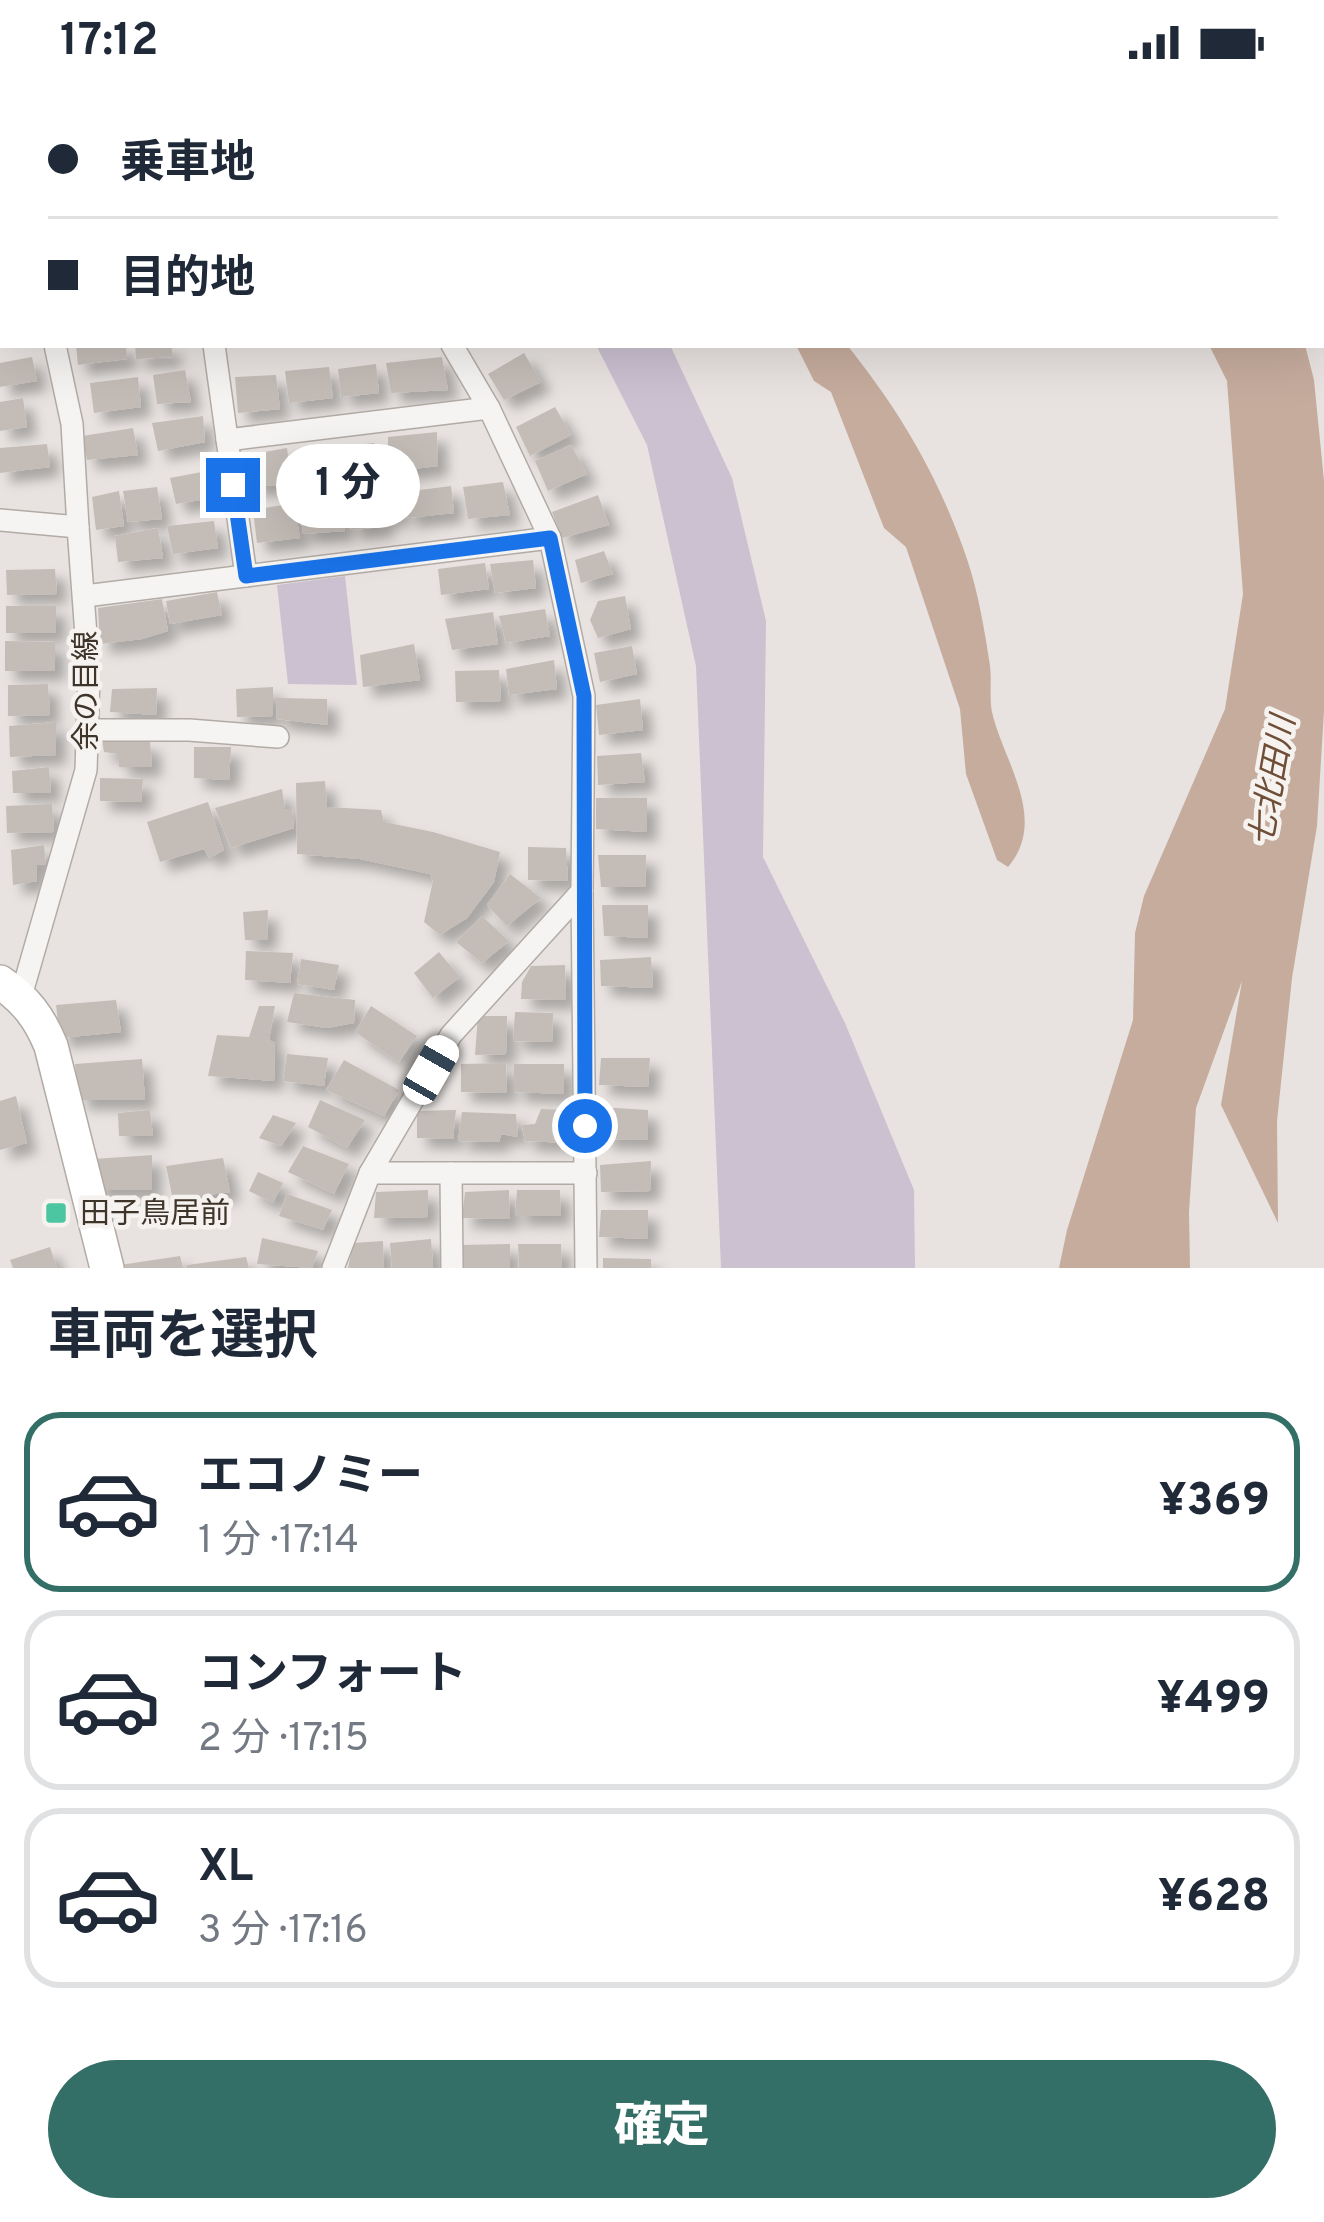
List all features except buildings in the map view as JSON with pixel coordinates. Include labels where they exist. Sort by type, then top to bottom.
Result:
[{"type":"main road","points":[[10,989],[39,1018],[51,1046],[107,1268]]},
{"type":"street","name":"余の目線","points":[[10,989],[86,770],[90,730],[72,424],[57,348]]},
{"type":"street","points":[[214,348],[246,576]]},
{"type":"street","points":[[454,348],[489,408],[550,538],[584,696],[586,1268]]},
{"type":"street","points":[[227,440],[489,408]]},
{"type":"street","points":[[0,520],[78,527]]},
{"type":"street","points":[[85,596],[550,538]]},
{"type":"street","points":[[90,730],[189,730],[278,737]]},
{"type":"street","points":[[333,1268],[370,1173],[452,1035],[582,891]]},
{"type":"street","points":[[370,1173],[586,1173]]},
{"type":"street","points":[[451,1173],[452,1268]]},
{"type":"shaded area","points":[[598,348],[671,348],[732,478],[766,621],[763,857],[845,1023],[914,1190],[915,1268],[721,1268],[696,666],[647,445]]},
{"type":"shaded area","points":[[345,576],[357,685],[288,684],[277,585]]},
{"type":"water","points":[[798,348],[849,348],[916,446],[956,529],[981,612],[992,712],[1024,810],[1020,849],[1008,867],[997,860],[966,774],[960,709],[906,547],[884,528],[831,392],[814,381]]},
{"type":"water","name":"七北田川","points":[[1210,348],[1306,348],[1314,380],[1324,481],[1324,711],[1317,826],[1292,978],[1277,1121],[1278,1223],[1221,1105],[1242,981],[1196,1108],[1190,1268],[1059,1268],[1133,1020],[1135,933],[1144,896],[1225,709],[1243,594],[1227,381]]},
{"type":"place","name":"田子鳥居前","points":[[56,1213]]},
{"type":"route","points":[[233,485],[246,576],[550,538],[584,696],[585,1126]]}]
